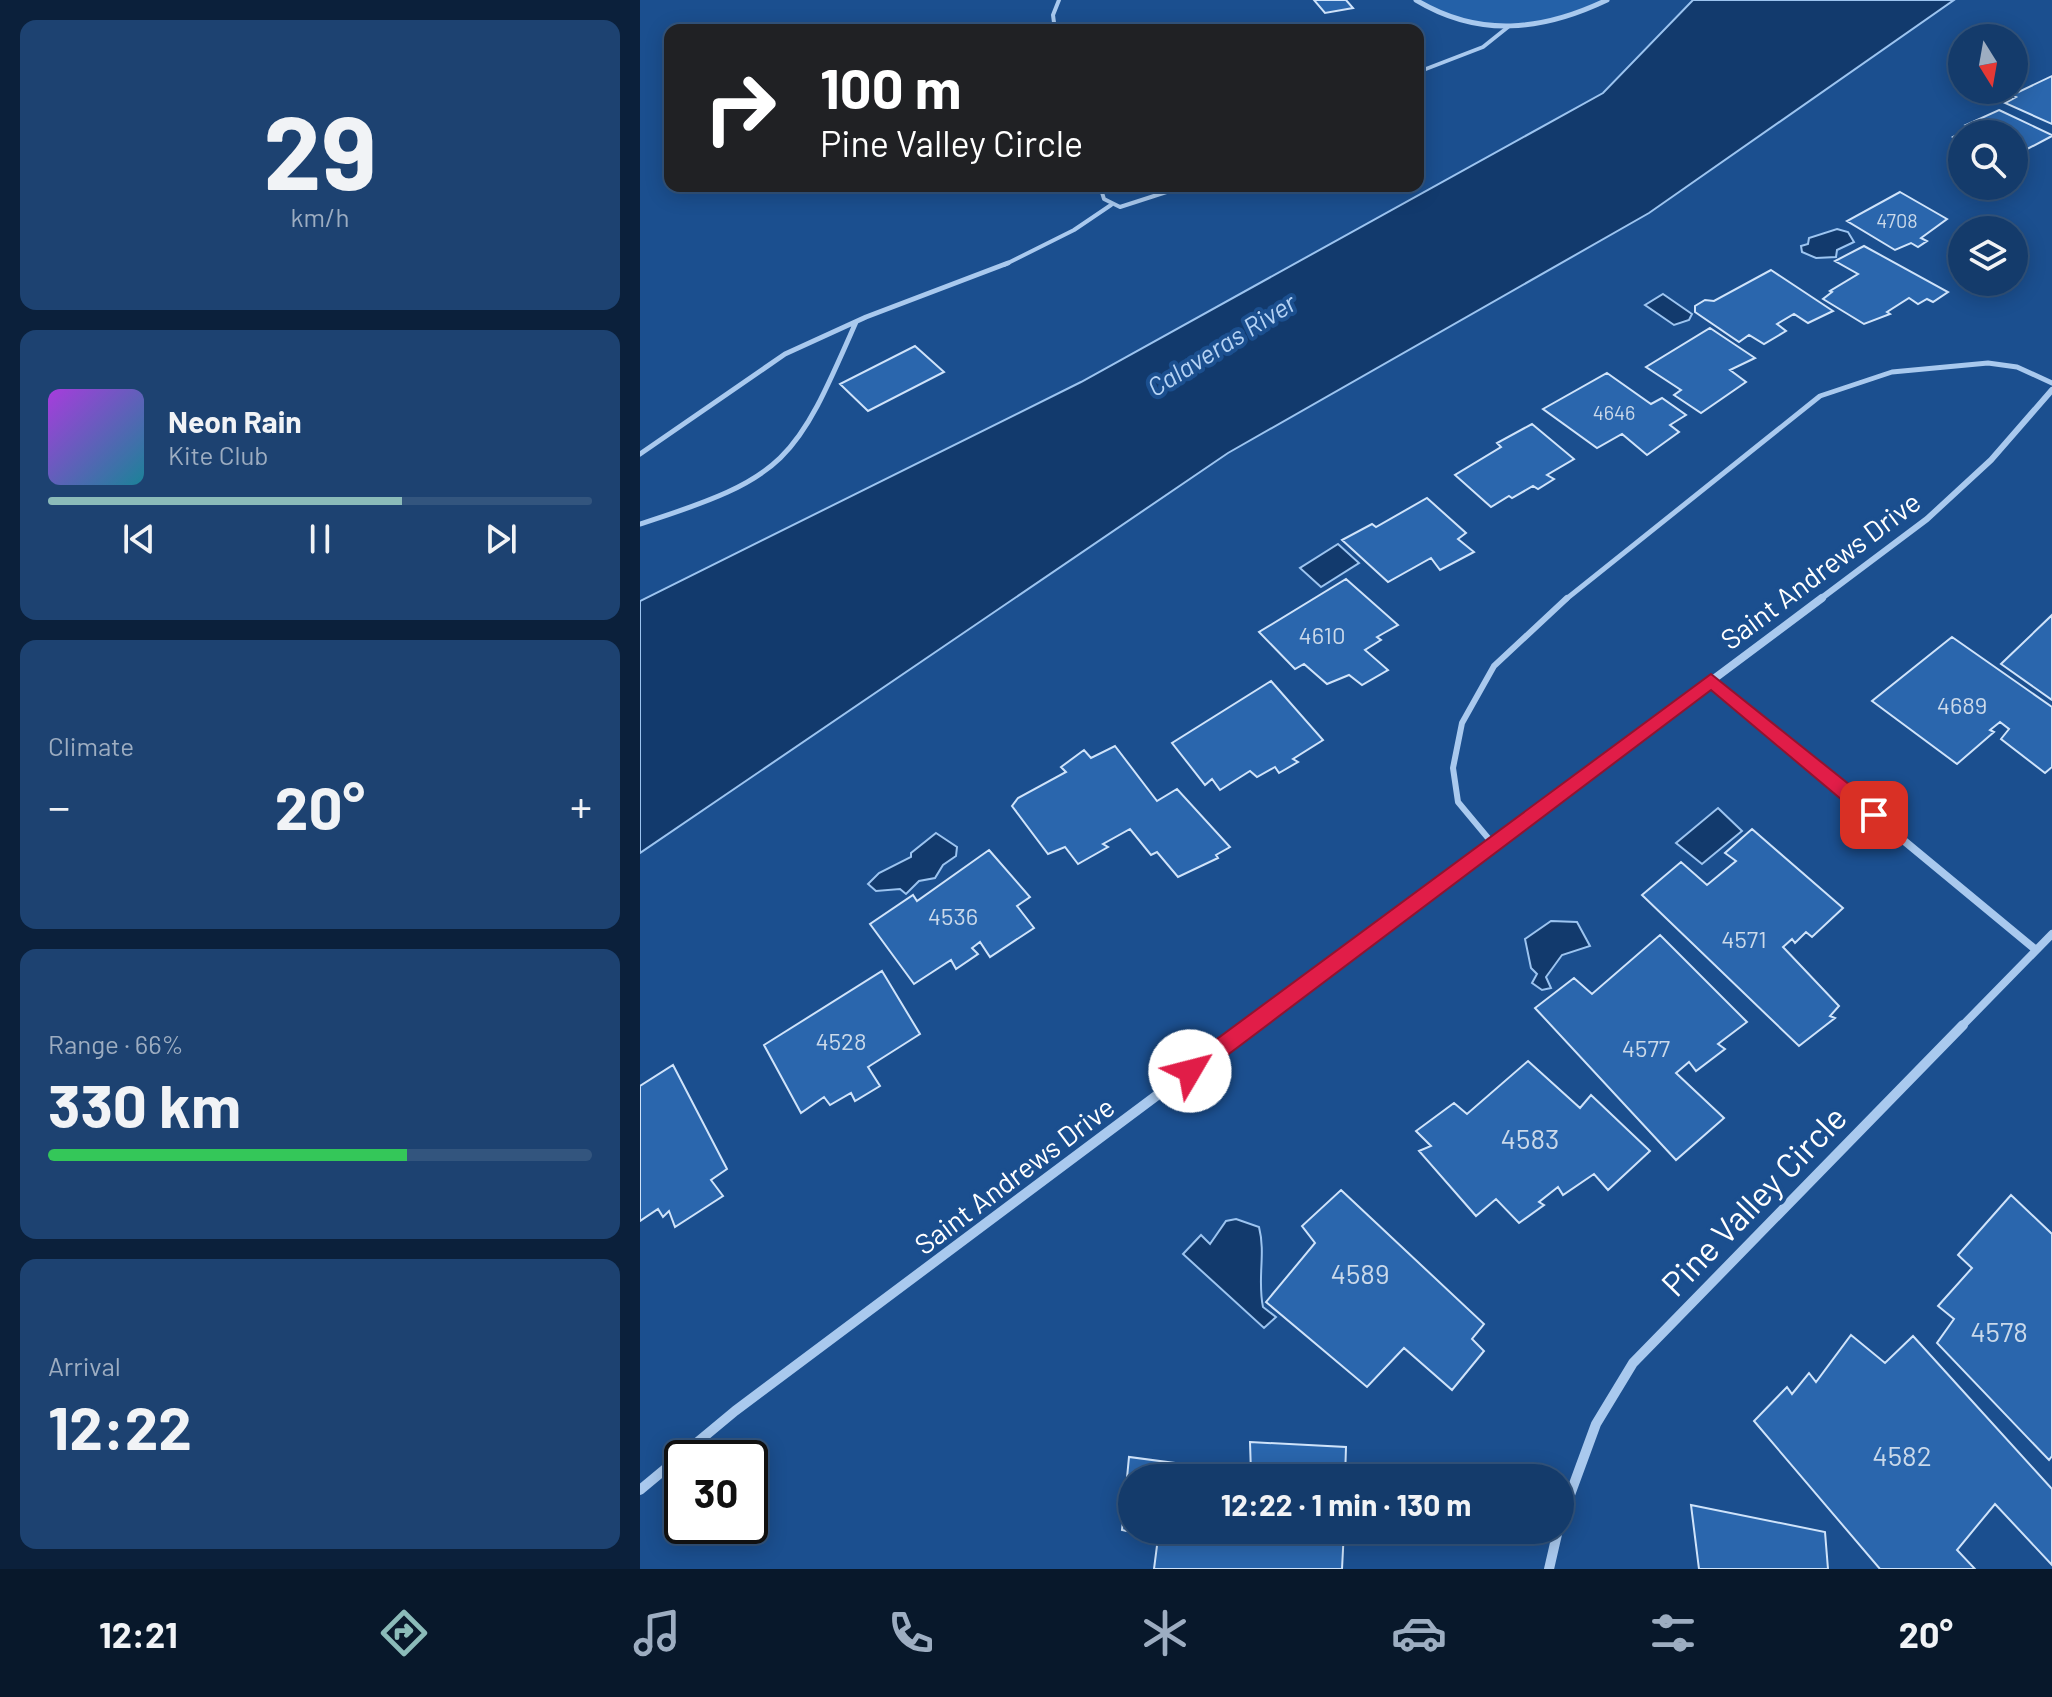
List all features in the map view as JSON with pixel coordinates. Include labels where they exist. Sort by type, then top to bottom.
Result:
[{"type":"street","points":[[1416,0],[1448,18],[1484,27],[1556,21],[1607,0]]},
{"type":"street","name":"Saint Andrews Drive","points":[[640,1490],[735,1411],[1927,519],[1991,460],[2052,390]]},
{"type":"street","points":[[1711,681],[2036,950]]},
{"type":"street","name":"Pine Valley Circle","points":[[1574,1484],[1596,1424],[1633,1363],[2052,934]]},
{"type":"street","points":[[1549,1569],[1555,1544]]},
{"type":"lane","points":[[1054,24],[1053,15],[1059,0]]},
{"type":"lane","points":[[1424,70],[1483,47],[1508,27]]},
{"type":"lane","points":[[1103,192],[1111,205]]},
{"type":"lane","points":[[640,454],[784,354],[1024,255],[1084,226],[1111,205],[1141,203],[1169,192]]},
{"type":"lane","points":[[640,524],[724,495],[777,465],[816,409],[856,322]]},
{"type":"lane","points":[[1493,844],[1458,802],[1453,768],[1462,723],[1494,666],[1541,619],[1820,396],[1892,372],[1988,363],[2017,367],[2052,383]]},
{"type":"shaded area","points":[[1416,0],[1606,0],[1527,27],[1460,22]]},
{"type":"water","name":"Calaveras River","points":[[1693,0],[1954,0],[1649,213],[1228,453],[640,853],[640,601],[1081,382],[1603,93]]},
{"type":"water","points":[[1837,229],[1848,232],[1854,242],[1837,250],[1836,257],[1816,258],[1802,252],[1801,246],[1808,244],[1809,238]]},
{"type":"water","points":[[1663,294],[1692,314],[1689,320],[1674,325],[1645,305]]},
{"type":"water","points":[[1338,544],[1359,563],[1321,587],[1300,568]]},
{"type":"water","points":[[1718,808],[1742,831],[1702,864],[1676,843]]},
{"type":"water","points":[[936,833],[957,847],[956,856],[943,865],[935,878],[919,881],[906,894],[900,889],[876,891],[868,884],[879,873],[911,857],[911,853]]},
{"type":"water","points":[[1551,921],[1577,922],[1590,946],[1562,955],[1546,977],[1551,988],[1542,990],[1532,983],[1537,974],[1531,968],[1525,939]]},
{"type":"water","points":[[1236,1219],[1259,1227],[1263,1307],[1276,1317],[1264,1328],[1183,1254],[1201,1235],[1210,1244],[1226,1221]]},
{"type":"building","points":[[1314,0],[1346,0],[1353,8],[1325,13]]},
{"type":"building","points":[[2052,76],[2052,124],[2007,104],[2028,104],[2028,87]]},
{"type":"building","points":[[1999,110],[2020,120],[1977,120]]},
{"type":"building","points":[[2028,124],[2052,136],[2028,149]]},
{"type":"building","points":[[1900,192],[1947,219],[1921,238],[1927,241],[1918,247],[1911,243],[1895,250],[1847,221]]},
{"type":"building","points":[[1864,246],[1948,292],[1933,302],[1927,299],[1918,304],[1909,298],[1887,312],[1890,314],[1864,324],[1823,299],[1830,291],[1858,274],[1835,261]]},
{"type":"building","points":[[1771,270],[1833,311],[1808,323],[1794,314],[1777,324],[1786,331],[1764,344],[1749,335],[1739,342],[1695,312],[1695,306],[1705,300],[1714,301]]},
{"type":"building","points":[[1710,328],[1755,358],[1730,370],[1746,382],[1701,413],[1674,395],[1681,390],[1646,367]]},
{"type":"building","points":[[915,346],[944,372],[868,411],[840,384]]},
{"type":"building","points":[[1607,373],[1651,404],[1662,398],[1686,415],[1670,425],[1679,432],[1647,455],[1622,434],[1597,448],[1543,409]]},
{"type":"building","points":[[1532,424],[1574,459],[1547,475],[1554,479],[1538,489],[1533,486],[1491,507],[1455,475],[1501,447],[1497,443]]},
{"type":"building","points":[[1427,498],[1466,533],[1458,539],[1474,552],[1440,570],[1431,558],[1388,582],[1342,540],[1372,524],[1376,527]]},
{"type":"building","points":[[1346,579],[1398,625],[1377,637],[1381,640],[1365,650],[1388,670],[1362,685],[1349,675],[1327,684],[1304,664],[1295,669],[1259,632]]},
{"type":"building","points":[[2052,615],[2052,700],[2001,664]]},
{"type":"building","points":[[1952,637],[2052,707],[2052,767],[2045,773],[2001,739],[2009,729],[2000,722],[1990,730],[1994,732],[1957,764],[1872,701]]},
{"type":"building","points":[[1271,681],[1323,740],[1293,759],[1298,762],[1279,773],[1275,767],[1257,777],[1250,771],[1220,790],[1212,779],[1205,785],[1172,743]]},
{"type":"building","points":[[1115,746],[1157,801],[1177,789],[1230,847],[1216,855],[1218,858],[1178,877],[1157,852],[1151,855],[1130,829],[1103,844],[1108,847],[1078,864],[1065,847],[1048,854],[1012,806],[1018,798],[1066,772],[1061,767],[1084,750],[1091,758]]},
{"type":"building","points":[[1752,829],[1843,908],[1812,937],[1806,932],[1795,943],[1792,939],[1783,947],[1839,1006],[1830,1016],[1835,1018],[1799,1046],[1642,895],[1681,862],[1707,885],[1736,861],[1725,853]]},
{"type":"building","points":[[989,850],[1030,897],[1017,906],[1034,928],[990,957],[980,942],[972,948],[978,954],[956,969],[951,960],[914,984],[870,924],[913,895],[917,901]]},
{"type":"building","points":[[1660,935],[1747,1022],[1718,1044],[1725,1049],[1696,1071],[1689,1062],[1676,1073],[1724,1118],[1676,1160],[1535,1008],[1574,978],[1592,994]]},
{"type":"building","points":[[882,971],[920,1034],[868,1067],[880,1086],[855,1101],[851,1093],[830,1105],[824,1097],[801,1113],[764,1045]]},
{"type":"building","points":[[1528,1061],[1580,1108],[1591,1095],[1650,1151],[1608,1190],[1594,1174],[1563,1195],[1558,1187],[1539,1202],[1544,1205],[1519,1223],[1496,1199],[1476,1216],[1419,1151],[1431,1146],[1416,1131],[1454,1103],[1467,1114]]},
{"type":"building","points":[[673,1065],[727,1169],[711,1180],[723,1196],[675,1227],[669,1211],[663,1217],[658,1209],[640,1221],[640,1086]]},
{"type":"building","points":[[1341,1190],[1484,1324],[1472,1339],[1484,1351],[1452,1390],[1404,1348],[1367,1387],[1266,1302],[1315,1243],[1302,1226]]},
{"type":"building","points":[[2011,1195],[2052,1234],[2052,1456],[2049,1460],[1937,1343],[1954,1319],[1938,1306],[1972,1268],[1958,1255]]},
{"type":"building","points":[[1851,1335],[1885,1363],[1913,1336],[2052,1489],[2052,1565],[1995,1504],[1957,1550],[1975,1569],[1880,1569],[1754,1421],[1787,1387],[1792,1394],[1809,1373],[1816,1382]]},
{"type":"building","points":[[1250,1442],[1346,1447],[1345,1464],[1251,1464]]},
{"type":"building","points":[[1129,1457],[1182,1464],[1128,1464]]},
{"type":"building","points":[[1691,1505],[1825,1532],[1828,1569],[1699,1569]]},
{"type":"building","points":[[1157,1544],[1343,1544],[1342,1569],[1154,1569]]},
{"type":"route","points":[[1190,1071],[1711,681],[1874,815]]}]
